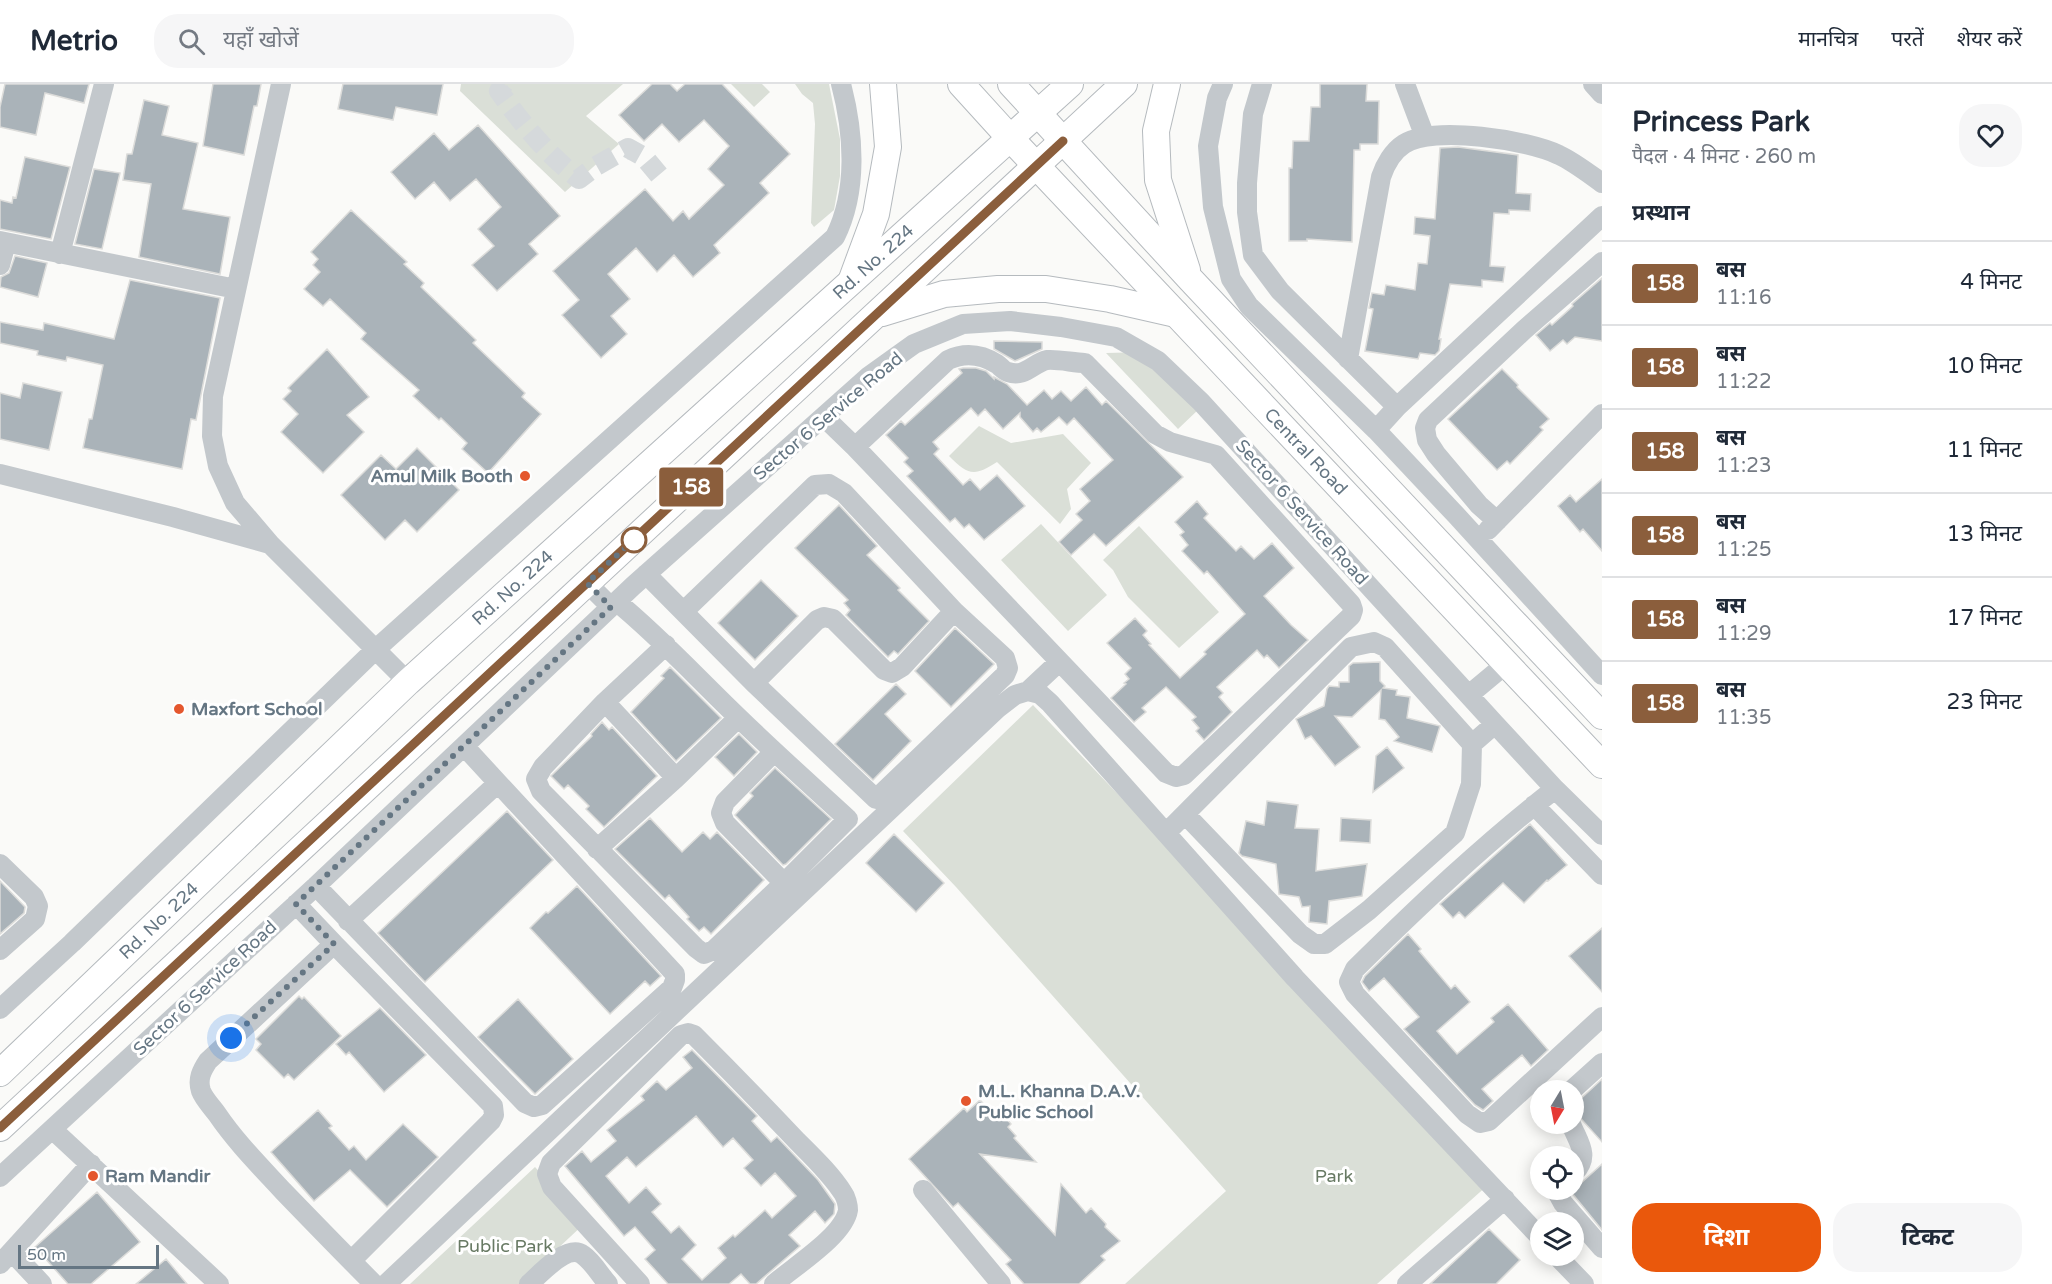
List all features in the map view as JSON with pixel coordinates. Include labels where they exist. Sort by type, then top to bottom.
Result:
[{"type":"main road","points":[[851,282],[876,214],[888,147],[883,84]]},
{"type":"main road","name":"Central Road","points":[[961,84],[1602,765]]},
{"type":"main road","name":"Central Road","points":[[1011,84],[1191,280],[1602,716]]},
{"type":"main road","name":"Rd. No. 224","points":[[0,1073],[408,682],[1070,84]]},
{"type":"main road","points":[[0,1128],[1124,84]]},
{"type":"main road","points":[[1167,84],[1156,131],[1158,180],[1191,280]]},
{"type":"main road","points":[[876,315],[944,294],[1046,289],[1110,299],[1176,314]]},
{"type":"street","points":[[60,254],[104,84]]},
{"type":"street","points":[[281,84],[213,396],[212,436],[218,466],[234,503],[270,544],[408,682]]},
{"type":"street","points":[[0,1009],[72,943],[376,649],[835,237],[844,219],[852,145],[841,84]]},
{"type":"street","points":[[1223,84],[1217,98],[1208,146],[1213,207],[1231,279],[1249,306],[1376,430],[1602,675]]},
{"type":"street","points":[[1262,84],[1253,114],[1246,183],[1247,212],[1253,255],[1280,291],[1397,407]]},
{"type":"street","points":[[1405,84],[1425,136]]},
{"type":"street","points":[[1593,84],[1602,94]]},
{"type":"street","points":[[1348,359],[1381,177],[1386,164],[1404,144],[1425,136],[1494,138],[1532,145],[1558,154],[1602,183]]},
{"type":"street","points":[[1376,430],[1397,407],[1602,216]]},
{"type":"street","points":[[0,265],[3,242],[236,289]]},
{"type":"street","points":[[1497,521],[1479,505],[1436,454],[1427,440],[1425,428],[1428,420],[1524,330],[1602,262]]},
{"type":"street","name":"Sector 6 Service Road","points":[[0,1178],[316,886],[646,574],[868,377],[914,344],[963,324],[1010,321],[1061,327],[1116,338],[1158,361],[1201,402],[1495,724],[1602,835]]},
{"type":"street","points":[[824,417],[1166,773],[1176,777],[1184,775],[1351,616],[1353,610],[1351,604],[1216,455],[1155,434],[1085,363],[1046,360],[1020,374],[1008,372],[994,362],[980,357],[969,354],[958,355],[948,360],[855,447]]},
{"type":"street","points":[[1478,541],[1602,414]]},
{"type":"street","points":[[0,474],[270,544]]},
{"type":"street","points":[[386,1284],[864,834],[882,805],[1005,675],[1008,668],[1005,658],[954,611],[844,493],[829,484],[815,485],[684,611]]},
{"type":"street","points":[[646,574],[754,683],[882,805]]},
{"type":"street","points":[[587,583],[666,645],[738,718],[864,834]]},
{"type":"street","points":[[1351,604],[1370,587]]},
{"type":"street","points":[[754,683],[816,620],[824,616],[833,619],[884,670],[892,673],[902,667],[954,611]]},
{"type":"street","points":[[1544,655],[1567,637]]},
{"type":"street","points":[[1166,833],[1185,814],[1352,647],[1374,642],[1385,647],[1472,744],[1471,784],[1455,833],[1369,910],[1325,944],[1314,944],[1300,934],[1185,814]]},
{"type":"street","points":[[666,645],[605,702],[543,767],[536,779],[541,791],[696,948],[704,954],[714,950],[848,819]]},
{"type":"street","points":[[882,805],[1014,695],[1028,691],[1059,662]]},
{"type":"street","points":[[1470,694],[1506,664]]},
{"type":"street","points":[[1028,691],[1040,694],[1050,703],[1295,978],[1530,1226]]},
{"type":"street","points":[[605,702],[676,778]]},
{"type":"street","points":[[597,849],[738,718]]},
{"type":"street","points":[[1472,744],[1495,724]]},
{"type":"street","points":[[316,886],[525,1103],[534,1107],[542,1105],[672,987],[675,974],[464,746]]},
{"type":"street","points":[[774,752],[724,802],[721,813],[724,822],[784,884]]},
{"type":"street","points":[[348,921],[498,783]]},
{"type":"street","points":[[1556,789],[1534,805],[1414,910],[1355,969],[1350,981],[1355,994],[1467,1114],[1480,1123],[1489,1122],[1602,1017]]},
{"type":"street","points":[[1534,805],[1602,874]]},
{"type":"street","points":[[0,864],[34,897],[38,906],[35,919],[0,950]]},
{"type":"street","points":[[296,904],[493,1106],[494,1115],[491,1121],[351,1261]]},
{"type":"street","points":[[334,944],[208,1061],[200,1074],[201,1091],[225,1126],[252,1158],[374,1284]]},
{"type":"street","points":[[640,1284],[552,1187],[547,1174],[551,1163],[681,1035],[688,1033],[694,1035],[733,1073],[845,1194],[848,1208],[845,1219],[836,1231],[774,1284]]},
{"type":"street","points":[[1583,1080],[1602,1063]]},
{"type":"street","points":[[52,1129],[219,1284]]},
{"type":"street","points":[[42,1284],[6,1258],[91,1164]]},
{"type":"street","points":[[923,1190],[1001,1284]]},
{"type":"street","points":[[1407,1284],[1505,1199]]},
{"type":"street","points":[[1561,1200],[1602,1248]]},
{"type":"street","points":[[529,1284],[562,1256],[572,1252],[582,1253],[608,1284]]},
{"type":"street","points":[[1567,1266],[1584,1284]]},
{"type":"green space","points":[[461,84],[623,84],[586,116],[619,144],[565,192],[460,91]]},
{"type":"green space","points":[[731,84],[762,84],[770,92],[754,107]]},
{"type":"green space","points":[[795,84],[829,84],[840,139],[840,176],[834,210],[814,227],[811,223],[815,124],[813,103]]},
{"type":"green space","points":[[1144,352],[1199,409],[1178,429],[1106,353]]},
{"type":"green space","points":[[979,426],[1011,443],[1063,434],[1091,463],[1067,489],[1071,509],[1060,524],[997,462],[977,472],[972,472],[961,467],[949,456]]},
{"type":"green space","points":[[1041,524],[1107,595],[1068,631],[1001,560]]},
{"type":"green space","points":[[1139,526],[1219,612],[1179,648],[1128,597],[1113,570],[1103,560]]},
{"type":"green space","name":"Park","points":[[1033,705],[1489,1184],[1377,1284],[1125,1284],[1226,1191],[956,887],[903,831]]},
{"type":"green space","name":"Public Park","points":[[535,1167],[586,1222],[520,1284],[410,1284]]},
{"type":"building","points":[[5,84],[89,84],[84,103],[45,93],[36,135],[0,127],[0,107]]},
{"type":"building","points":[[213,84],[261,84],[244,155],[203,146]]},
{"type":"building","points":[[343,84],[443,84],[437,115],[396,107],[393,120],[338,109]]},
{"type":"building","points":[[652,84],[670,84],[677,91],[685,84],[722,84],[790,154],[760,183],[769,193],[714,245],[720,253],[693,277],[674,255],[657,272],[636,248],[608,274],[630,299],[611,316],[627,334],[601,358],[562,315],[579,300],[553,271],[645,189],[673,221],[683,211],[689,219],[724,185],[708,169],[729,146],[704,120],[679,142],[662,124],[644,141],[619,115]]},
{"type":"building","points":[[1320,84],[1367,84],[1366,101],[1379,101],[1378,144],[1360,144],[1360,150],[1354,150],[1352,242],[1307,239],[1307,241],[1289,241],[1289,168],[1292,168],[1293,141],[1309,141],[1311,107],[1320,107]]},
{"type":"building","points":[[144,100],[169,106],[162,135],[198,143],[183,209],[230,217],[220,274],[139,257],[151,184],[123,180],[127,154],[132,154]]},
{"type":"building","points":[[478,125],[560,216],[529,244],[538,254],[497,291],[472,265],[494,246],[478,229],[501,207],[476,179],[450,201],[434,182],[415,199],[391,172],[434,133],[449,150]]},
{"type":"building","points":[[1458,147],[1518,155],[1516,193],[1531,194],[1530,211],[1509,210],[1509,214],[1494,213],[1490,266],[1505,267],[1503,282],[1482,280],[1482,287],[1450,284],[1439,339],[1441,339],[1439,351],[1435,355],[1420,353],[1418,359],[1365,351],[1373,309],[1369,308],[1372,293],[1384,295],[1386,285],[1415,290],[1418,263],[1427,264],[1430,236],[1414,234],[1415,217],[1435,219],[1440,148]]},
{"type":"building","points":[[25,157],[70,167],[51,239],[0,229],[0,200],[12,203],[13,197],[16,198]]},
{"type":"building","points":[[94,169],[120,173],[102,249],[75,244]]},
{"type":"building","points":[[351,210],[407,262],[404,264],[424,283],[421,287],[476,340],[473,343],[525,393],[522,397],[541,414],[488,473],[462,449],[467,443],[413,396],[419,390],[361,339],[366,333],[330,299],[323,306],[304,289],[320,272],[313,265],[318,259],[311,252]]},
{"type":"building","points":[[15,256],[47,263],[38,297],[0,287],[1,277],[9,273]]},
{"type":"building","points":[[1602,278],[1602,341],[1575,337],[1567,344],[1563,340],[1550,351],[1536,335],[1550,323],[1552,325]]},
{"type":"building","points":[[130,280],[220,298],[196,420],[191,419],[182,469],[83,448],[89,419],[92,419],[103,365],[67,357],[66,361],[37,355],[38,351],[0,343],[0,322],[43,330],[44,323],[114,339]]},
{"type":"building","points":[[994,341],[1042,342],[1042,349],[1015,361],[994,349]]},
{"type":"building","points":[[327,349],[369,397],[347,415],[364,432],[323,473],[281,432],[298,414],[283,399],[291,391],[288,388]]},
{"type":"building","points":[[959,369],[986,371],[994,379],[994,377],[1007,384],[1027,405],[1044,390],[1052,399],[1061,391],[1071,401],[1086,387],[1102,405],[1106,401],[1183,477],[1106,546],[1094,534],[1071,555],[1059,542],[1082,520],[1076,514],[1090,501],[1080,489],[1113,460],[1074,418],[1067,425],[1059,417],[1041,432],[1037,428],[1033,432],[1020,417],[1020,413],[1003,429],[985,409],[978,416],[971,408],[933,442],[939,449],[934,454],[963,485],[970,479],[980,490],[997,475],[1025,506],[984,540],[969,524],[964,528],[955,518],[950,522],[907,476],[913,471],[904,462],[908,458],[886,435],[901,421],[905,425],[962,373]]},
{"type":"building","points":[[1502,369],[1549,419],[1540,427],[1543,430],[1510,464],[1507,461],[1497,470],[1448,419]]},
{"type":"building","points":[[23,383],[62,392],[49,450],[0,439],[0,393],[20,398]]},
{"type":"building","points":[[417,448],[459,490],[417,532],[405,520],[385,540],[341,495],[381,455],[396,469]]},
{"type":"building","points":[[1602,479],[1602,551],[1583,529],[1580,532],[1558,506],[1570,495],[1576,502]]},
{"type":"building","points":[[1197,501],[1208,514],[1204,518],[1236,551],[1241,546],[1254,559],[1272,543],[1294,568],[1264,596],[1308,640],[1279,668],[1267,655],[1264,658],[1257,650],[1217,687],[1223,693],[1219,697],[1232,712],[1204,740],[1196,731],[1199,728],[1192,720],[1196,717],[1166,687],[1142,708],[1146,712],[1134,722],[1111,698],[1126,684],[1124,683],[1129,679],[1125,674],[1131,668],[1107,643],[1135,618],[1147,631],[1143,635],[1151,644],[1149,645],[1180,678],[1245,614],[1207,571],[1204,574],[1182,551],[1188,545],[1180,535],[1184,532],[1175,522]]},
{"type":"building","points":[[839,505],[877,546],[867,555],[929,621],[898,654],[894,651],[888,657],[846,615],[850,610],[844,603],[848,600],[795,548]]},
{"type":"building","points":[[761,580],[798,616],[755,660],[718,623]]},
{"type":"building","points":[[955,628],[994,664],[951,707],[915,671]]},
{"type":"building","points":[[1380,662],[1380,681],[1385,686],[1383,688],[1397,690],[1396,695],[1410,697],[1407,718],[1440,726],[1432,752],[1394,741],[1399,737],[1385,720],[1379,719],[1381,690],[1352,717],[1335,716],[1360,747],[1335,766],[1311,736],[1305,739],[1296,719],[1324,706],[1329,686],[1339,687],[1339,682],[1349,682],[1349,666],[1353,663]]},
{"type":"building","points":[[670,667],[721,718],[676,761],[631,712],[664,678],[661,676]]},
{"type":"building","points":[[896,684],[906,694],[885,714],[911,741],[873,780],[835,744]]},
{"type":"building","points":[[602,722],[609,730],[612,727],[657,776],[604,827],[586,809],[589,806],[568,785],[564,789],[551,776],[592,736],[591,734]]},
{"type":"building","points":[[739,734],[757,752],[734,776],[715,757]]},
{"type":"building","points":[[1387,747],[1404,768],[1373,792],[1376,756]]},
{"type":"building","points":[[775,768],[831,819],[783,865],[735,815],[753,796],[750,793]]},
{"type":"building","points":[[1267,801],[1298,805],[1295,828],[1319,829],[1316,871],[1367,864],[1362,896],[1329,901],[1327,924],[1309,922],[1310,906],[1302,907],[1299,897],[1279,894],[1276,864],[1242,856],[1239,853],[1246,821],[1264,825]]},
{"type":"building","points":[[507,811],[553,860],[425,982],[378,933]]},
{"type":"building","points":[[650,818],[682,852],[703,832],[710,839],[717,832],[764,880],[711,934],[704,927],[699,931],[669,895],[665,899],[615,849]]},
{"type":"building","points":[[1341,818],[1371,820],[1370,843],[1340,841]]},
{"type":"building","points":[[1530,824],[1567,865],[1547,880],[1524,903],[1503,883],[1465,918],[1459,912],[1453,918],[1440,904]]},
{"type":"building","points":[[894,834],[944,883],[916,912],[866,863]]},
{"type":"building","points":[[0,881],[25,907],[24,913],[0,934]]},
{"type":"building","points":[[577,886],[661,976],[650,986],[645,981],[610,1014],[530,928]]},
{"type":"building","points":[[1602,928],[1602,992],[1569,956]]},
{"type":"building","points":[[1408,934],[1421,949],[1419,951],[1451,989],[1455,985],[1470,1002],[1437,1031],[1457,1054],[1494,1022],[1491,1018],[1508,1004],[1548,1050],[1531,1066],[1522,1055],[1482,1089],[1493,1101],[1483,1110],[1475,1105],[1404,1029],[1419,1017],[1384,978],[1369,991],[1362,982],[1365,976]]},
{"type":"building","points":[[299,996],[302,999],[304,997],[341,1036],[294,1080],[288,1074],[284,1078],[256,1050],[261,1044],[256,1039]]},
{"type":"building","points":[[518,999],[573,1059],[535,1094],[478,1037]]},
{"type":"building","points":[[380,1008],[426,1055],[384,1092],[349,1052],[346,1055],[336,1044]]},
{"type":"building","points":[[692,1050],[757,1116],[752,1121],[771,1142],[777,1137],[818,1180],[835,1204],[834,1214],[825,1223],[815,1211],[789,1235],[800,1246],[756,1284],[750,1284],[741,1274],[729,1284],[668,1284],[645,1259],[655,1250],[635,1227],[624,1236],[565,1166],[582,1151],[591,1162],[616,1141],[607,1130],[644,1100],[641,1096],[657,1081],[666,1090],[692,1068],[683,1057]],"holes":[[[696,1116],[723,1147],[733,1138],[753,1160],[744,1168],[761,1186],[775,1173],[796,1196],[772,1218],[765,1210],[735,1237],[733,1235],[718,1248],[726,1258],[702,1280],[682,1259],[696,1245],[679,1226],[671,1233],[652,1212],[661,1204],[646,1187],[629,1203],[606,1176],[627,1157],[636,1167]]]},
{"type":"building","points":[[1602,1079],[1602,1142],[1584,1122],[1584,1096]]},
{"type":"building","points":[[980,1100],[994,1115],[999,1110],[1011,1124],[1008,1127],[1016,1136],[1014,1138],[1036,1162],[980,1154],[1055,1235],[1061,1184],[1086,1213],[1091,1208],[1106,1224],[1105,1227],[1120,1241],[1101,1256],[1105,1260],[1079,1284],[1024,1284],[1006,1264],[1011,1260],[958,1203],[953,1207],[909,1159],[964,1108],[967,1112]]},
{"type":"building","points":[[318,1110],[332,1126],[329,1128],[349,1150],[354,1146],[366,1160],[403,1124],[438,1157],[387,1207],[350,1170],[314,1201],[271,1152]]},
{"type":"building","points":[[1602,1164],[1602,1230],[1578,1200],[1584,1200],[1584,1180]]},
{"type":"building","points":[[97,1192],[140,1242],[91,1284],[68,1284],[35,1247]]},
{"type":"building","points":[[1489,1229],[1520,1260],[1496,1284],[1430,1284]]},
{"type":"building","points":[[166,1259],[187,1284],[136,1284]]},
{"type":"tunnel","points":[[504,84],[499,91],[517,115],[546,149],[579,179],[596,166],[628,148],[644,157],[659,175]]},
{"type":"bus line","name":"158","points":[[0,1128],[1063,141]]},
{"type":"place","name":"Amul Milk Booth","points":[[525,476]]},
{"type":"place","name":"Maxfort School","points":[[179,709]]},
{"type":"place","name":"M.L. Khanna D.A.V. Public School","points":[[966,1101]]},
{"type":"place","name":"Ram Mandir","points":[[93,1176]]},
{"type":"route","points":[[231,1038],[334,944],[296,904],[611,607],[587,583],[638,536],[634,540]]}]
